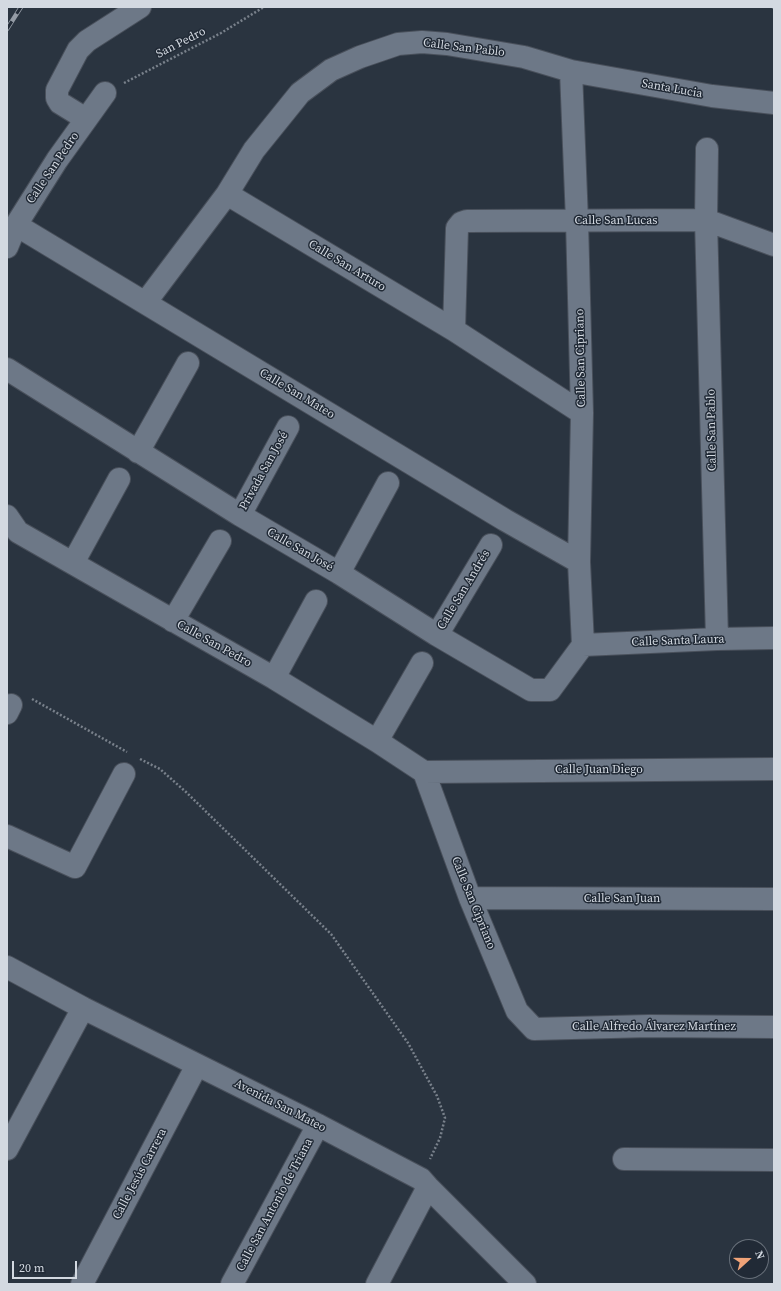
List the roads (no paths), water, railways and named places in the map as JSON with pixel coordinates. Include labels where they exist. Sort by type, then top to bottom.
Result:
[{"type":"street","points":[[86,119],[60,103],[57,98],[57,90],[78,50],[87,41],[140,7]]},
{"type":"street","name":"Calle San Pablo","points":[[227,194],[254,150],[300,93],[331,70],[360,57],[398,44],[422,42],[447,44],[524,57],[571,71]]},
{"type":"street","name":"Santa Lucia","points":[[571,71],[712,96],[774,103]]},
{"type":"street","name":"Calle San Cipriano","points":[[571,71],[582,413],[579,562],[583,645]]},
{"type":"street","name":"Calle San Pedro","points":[[7,247],[16,225],[57,160],[105,93]]},
{"type":"street","name":"Calle San Pablo","points":[[707,149],[706,220],[717,639]]},
{"type":"street","points":[[145,303],[227,194]]},
{"type":"street","name":"Calle San Arturo","points":[[227,194],[454,330],[582,413]]},
{"type":"street","name":"Calle San Lucas","points":[[454,330],[457,228],[461,223],[467,221],[706,220],[774,245]]},
{"type":"street","name":"Calle San Mateo","points":[[16,225],[505,520],[579,562]]},
{"type":"street","points":[[138,452],[188,363]]},
{"type":"street","name":"Calle San José","points":[[7,369],[240,515],[339,573],[437,636],[531,690],[550,690],[583,645]]},
{"type":"street","name":"Privada San José","points":[[240,515],[288,427]]},
{"type":"street","points":[[73,563],[119,479]]},
{"type":"street","points":[[339,573],[388,483]]},
{"type":"street","name":"Calle San Pedro","points":[[7,516],[18,532],[274,678],[377,741],[424,772]]},
{"type":"street","points":[[173,621],[220,541]]},
{"type":"street","name":"Calle San Andrés","points":[[437,636],[491,545]]},
{"type":"street","points":[[274,678],[316,601]]},
{"type":"street","name":"Calle Santa Laura","points":[[583,645],[774,638]]},
{"type":"street","points":[[377,741],[422,663]]},
{"type":"street","points":[[7,836],[75,867],[128,764]]},
{"type":"street","name":"Calle Juan Diego","points":[[424,772],[774,769]]},
{"type":"street","name":"Calle San Cipriano","points":[[424,772],[470,898],[517,1011],[534,1029]]},
{"type":"street","name":"Calle San Juan","points":[[470,898],[774,899]]},
{"type":"street","name":"Avenida San Mateo","points":[[7,967],[83,1008],[318,1125],[424,1183],[524,1284]]},
{"type":"street","points":[[7,1149],[83,1008]]},
{"type":"street","name":"Calle Alfredo Álvarez Martínez","points":[[534,1029],[649,1026],[774,1027]]},
{"type":"street","name":"Calle Jesús Carrera","points":[[82,1284],[198,1065]]},
{"type":"street","name":"Calle San Antonio de Triana","points":[[232,1284],[318,1125]]},
{"type":"street","points":[[624,1159],[774,1160]]},
{"type":"street","points":[[377,1284],[424,1183]]},
{"type":"railway","points":[[7,29],[21,7]]}]
